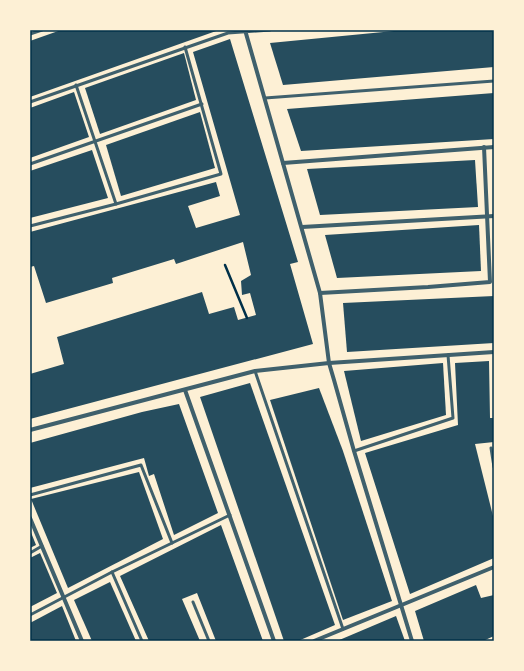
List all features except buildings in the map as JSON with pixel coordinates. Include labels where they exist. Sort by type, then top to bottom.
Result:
[{"type":"street","points":[[245,31],[320,293],[329,363],[354,451],[412,641]]},
{"type":"street","points":[[283,163],[494,146]]},
{"type":"street","points":[[320,293],[490,282],[484,147]]},
{"type":"street","points":[[302,227],[494,216]]},
{"type":"street","points":[[30,430],[255,371],[329,363],[494,352]]},
{"type":"street","points":[[185,390],[274,641]]},
{"type":"street","points":[[30,518],[82,641]]},
{"type":"street","points":[[314,641],[494,567]]},
{"type":"lane","points":[[30,34],[42,30]]},
{"type":"lane","points":[[30,102],[228,33],[270,30]]},
{"type":"lane","points":[[30,226],[116,204],[221,174],[185,47]]},
{"type":"lane","points":[[265,98],[494,81]]},
{"type":"lane","points":[[76,85],[116,204]]},
{"type":"lane","points":[[30,164],[202,104]]},
{"type":"lane","points":[[354,451],[453,418],[448,355]]},
{"type":"lane","points":[[255,371],[343,629]]},
{"type":"lane","points":[[491,448],[494,466]]},
{"type":"lane","points":[[30,495],[141,465],[172,543]]},
{"type":"lane","points":[[30,615],[112,572],[230,515]]},
{"type":"lane","points":[[30,553],[42,546]]},
{"type":"lane","points":[[112,572],[142,641]]},
{"type":"lane","points":[[193,602],[209,641]]},
{"type":"path","points":[[225,265],[247,318]]}]
